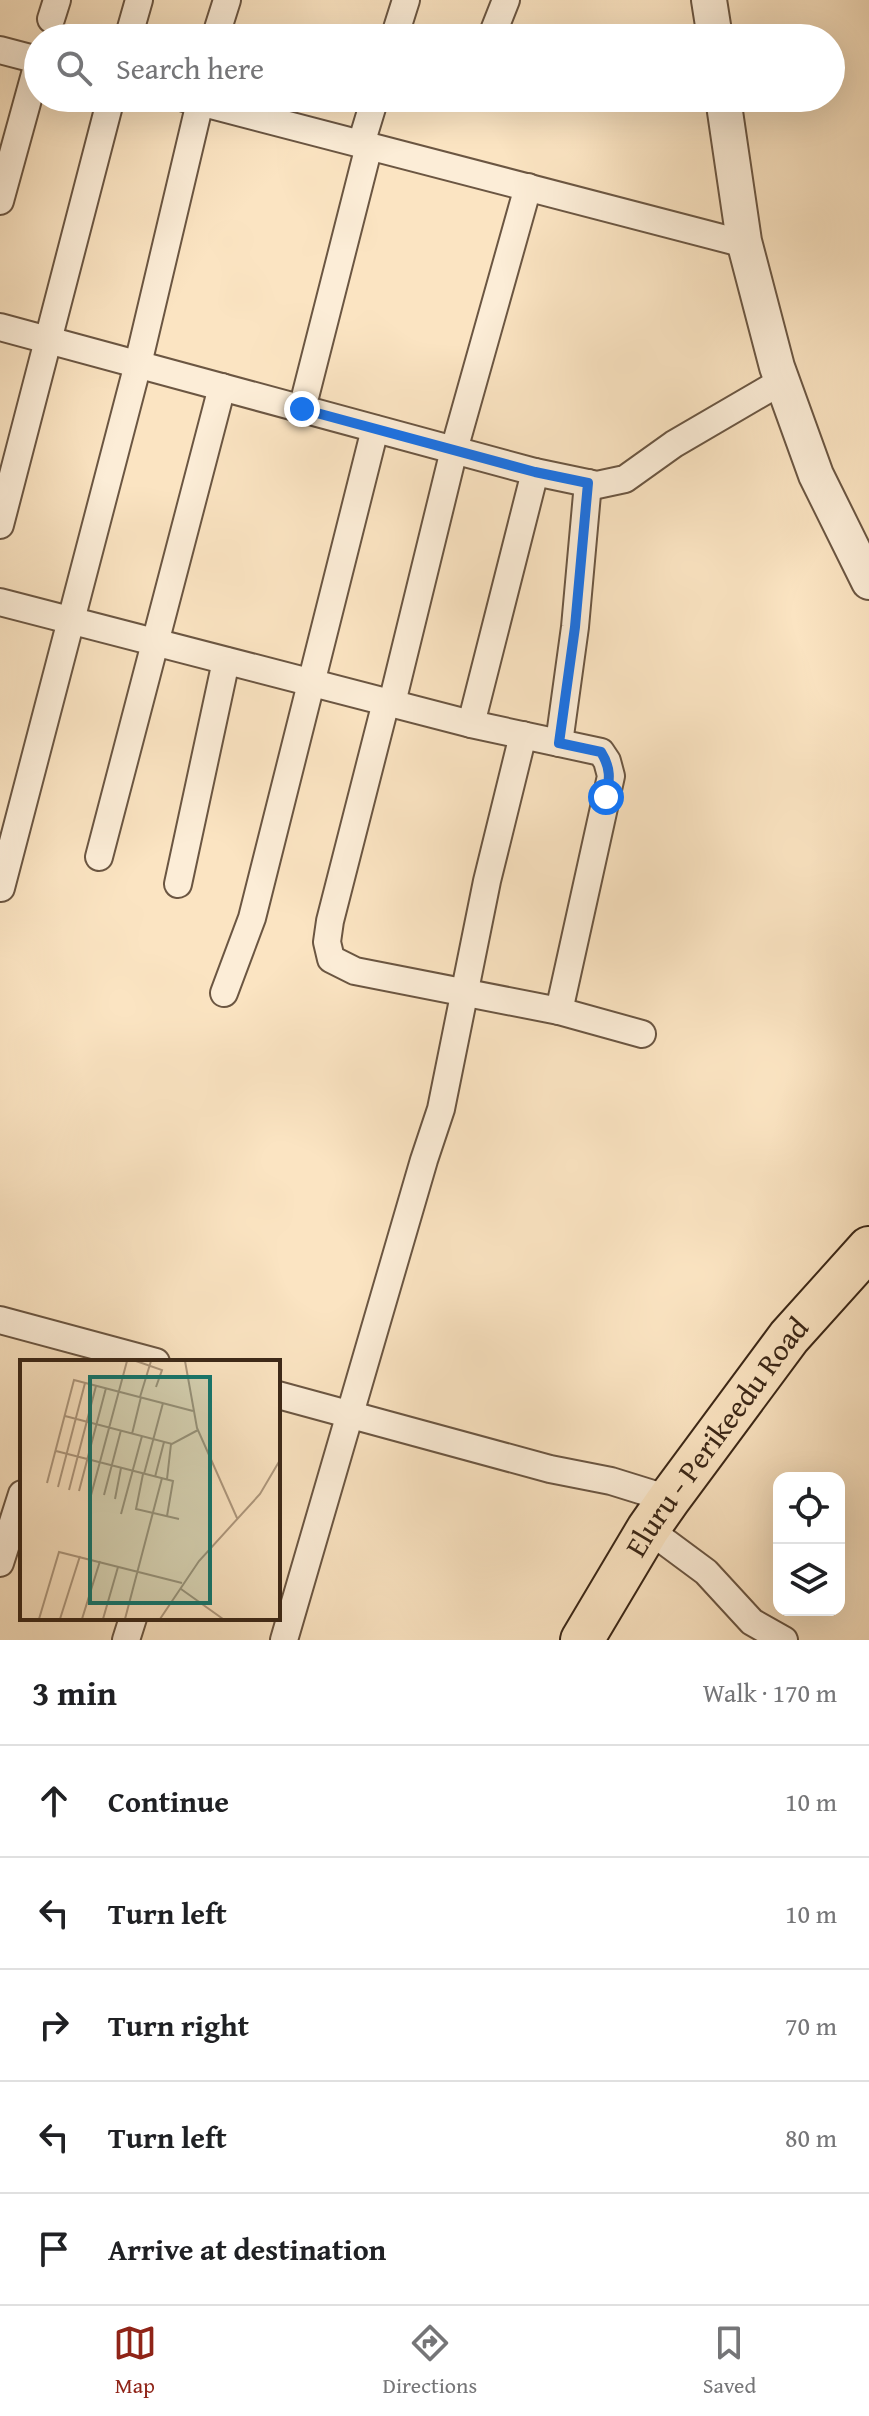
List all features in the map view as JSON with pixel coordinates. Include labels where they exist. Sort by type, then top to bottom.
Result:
[{"type":"main road","name":"Eluru - Perikeedu Road","points":[[582,1640],[658,1514],[789,1337],[869,1248]]},
{"type":"street","points":[[132,24],[139,0]]},
{"type":"street","points":[[219,24],[227,0]]},
{"type":"street","points":[[398,24],[406,0]]},
{"type":"street","points":[[497,24],[506,0]]},
{"type":"street","points":[[709,0],[713,24]]},
{"type":"street","points":[[0,50],[24,58]]},
{"type":"street","points":[[0,201],[24,112]]},
{"type":"street","points":[[0,525],[107,112]]},
{"type":"street","points":[[1,888],[138,364],[192,112]]},
{"type":"street","points":[[243,112],[745,244]]},
{"type":"street","points":[[302,409],[372,112]]},
{"type":"street","points":[[725,112],[745,244],[782,381],[816,475],[869,582]]},
{"type":"street","points":[[528,187],[454,450],[327,942],[331,959],[355,971],[559,1011],[642,1034]]},
{"type":"street","points":[[0,327],[535,472],[597,485],[625,479],[674,444],[782,381]]},
{"type":"street","points":[[99,857],[222,387]]},
{"type":"street","points":[[224,993],[252,918],[375,429]]},
{"type":"street","points":[[471,724],[535,472]]},
{"type":"street","points":[[559,743],[575,627],[588,483]]},
{"type":"street","points":[[0,602],[471,724],[601,752],[611,776],[559,1011]]},
{"type":"street","points":[[178,884],[226,661]]},
{"type":"street","points":[[284,1640],[441,1109],[487,881],[523,735]]},
{"type":"street","points":[[0,1320],[68,1351],[140,1360]]},
{"type":"street","points":[[280,1396],[550,1469],[611,1481],[658,1514],[752,1622],[784,1640]]},
{"type":"street","points":[[0,1563],[20,1500]]},
{"type":"street","points":[[126,1640],[132,1620]]},
{"type":"route","points":[[302,409],[535,472],[588,483],[575,627],[559,743],[601,752],[611,776],[606,797]]}]
